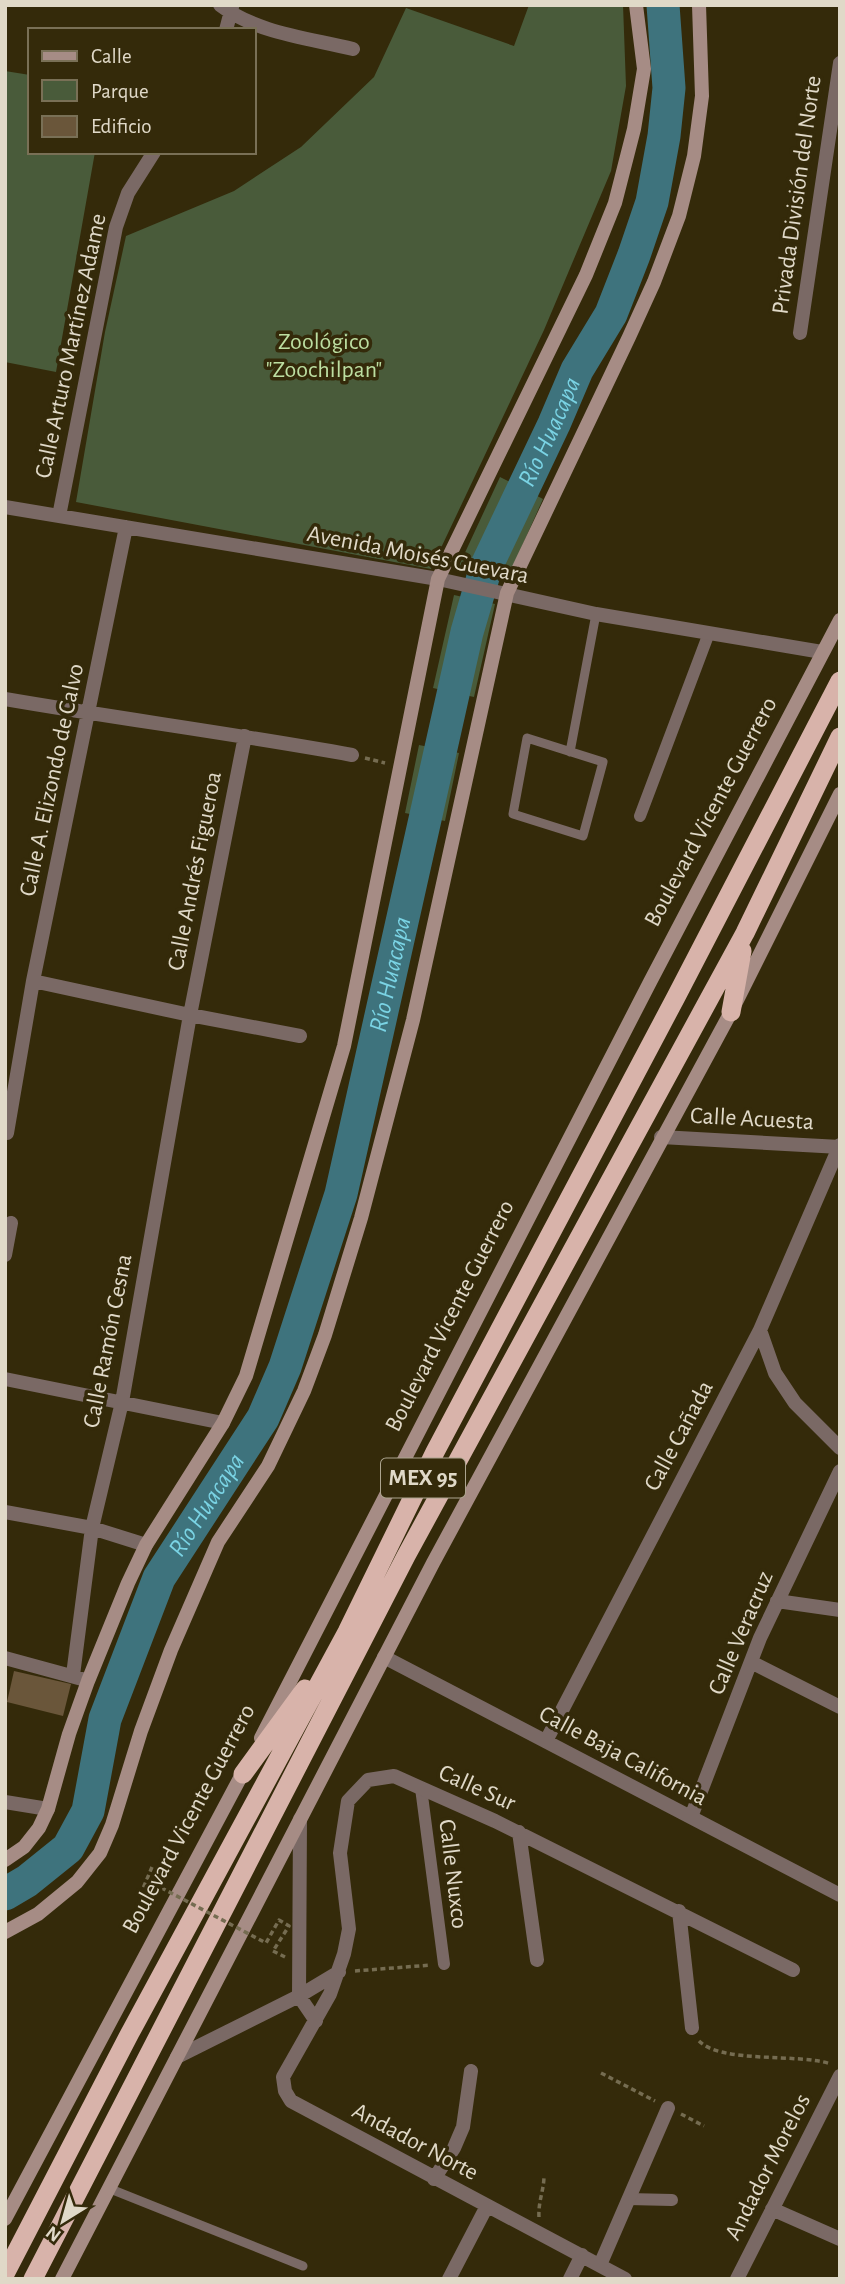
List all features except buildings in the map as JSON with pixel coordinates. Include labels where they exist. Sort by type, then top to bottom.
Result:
[{"type":"highway","name":"Boulevard Vicente Guerrero","points":[[5,2274],[130,2033],[347,1632],[435,1452],[840,681]]},
{"type":"highway","name":"MEX 95","points":[[33,2279],[406,1556],[745,933],[840,737]]},
{"type":"highway","points":[[731,1012],[745,933]]},
{"type":"highway","points":[[243,1774],[347,1632]]},
{"type":"main road","points":[[5,1860],[24,1847],[39,1828],[48,1809],[69,1734],[88,1681],[128,1583],[146,1545],[223,1423],[246,1376],[344,1046],[439,579],[581,287],[615,203],[634,129],[644,69],[636,5]]},
{"type":"main road","points":[[5,1932],[37,1914],[77,1882],[100,1853],[171,1650],[218,1542],[268,1466],[313,1368],[354,1241],[413,1020],[506,593],[629,337],[654,282],[679,216],[694,156],[702,96],[699,5]]},
{"type":"main road","name":"Boulevard Vicente Guerrero","points":[[5,2217],[243,1774],[378,1507],[840,620]]},
{"type":"main road","points":[[62,2279],[384,1657],[661,1137],[731,1012],[840,794]]},
{"type":"street","points":[[226,28],[228,8],[263,27],[353,48]]},
{"type":"street","name":"Privada División del Norte","points":[[800,333],[834,128],[840,62]]},
{"type":"street","name":"Calle Arturo Martínez Adame","points":[[59,516],[116,227],[128,193],[153,154]]},
{"type":"street","name":"Avenida Moisés Guevara","points":[[5,507],[439,579],[596,614],[822,652]]},
{"type":"street","name":"Calle A. Elizondo de Calvo","points":[[7,1133],[33,981],[127,527]]},
{"type":"street","points":[[640,816],[709,633]]},
{"type":"street","points":[[5,699],[352,755]]},
{"type":"street","name":"Calle Andrés Figueroa","points":[[190,1015],[245,736]]},
{"type":"street","points":[[33,981],[300,1036]]},
{"type":"street","name":"Calle Ramón Cesna","points":[[73,1675],[92,1528],[122,1402],[190,1015]]},
{"type":"street","name":"Calle Acuesta","points":[[661,1137],[840,1146]]},
{"type":"street","name":"Calle Cañada","points":[[546,1741],[760,1330],[840,1146]]},
{"type":"street","points":[[5,1255],[11,1223]]},
{"type":"street","points":[[760,1330],[775,1373],[795,1403],[840,1448]]},
{"type":"street","points":[[5,1379],[223,1423]]},
{"type":"street","name":"Calle Veracruz","points":[[691,1817],[777,1601],[840,1471]]},
{"type":"street","points":[[5,1512],[92,1528],[146,1545]]},
{"type":"street","points":[[777,1601],[840,1610]]},
{"type":"street","name":"Calle Baja California","points":[[384,1657],[840,1895]]},
{"type":"street","points":[[5,1658],[88,1681]]},
{"type":"street","points":[[751,1662],[840,1707]]},
{"type":"street","name":"Calle Sur","points":[[316,2021],[339,1972],[349,1929],[340,1853],[348,1801],[368,1780],[394,1776],[519,1832],[793,1970]]},
{"type":"street","name":"Calle Nuxco","points":[[421,1788],[444,1964]]},
{"type":"street","points":[[5,1802],[48,1809]]},
{"type":"street","points":[[300,1819],[299,1996],[316,2021]]},
{"type":"street","points":[[519,1832],[537,1960]]},
{"type":"street","points":[[679,1911],[692,2028]]},
{"type":"street","points":[[177,2057],[299,1996],[339,1972]]},
{"type":"street","name":"Andador Norte","points":[[316,2021],[283,2077],[285,2091],[291,2101],[625,2279]]},
{"type":"street","points":[[434,2179],[463,2127],[471,2071]]},
{"type":"street","name":"Andador Morelos","points":[[737,2279],[838,2084]]},
{"type":"street","points":[[600,2265],[668,2108]]},
{"type":"street","points":[[628,2199],[672,2200]]},
{"type":"street","points":[[449,2279],[486,2206]]},
{"type":"street","points":[[772,2209],[840,2239]]},
{"type":"street","points":[[570,2279],[582,2255]]},
{"type":"lane","points":[[570,752],[596,614]]},
{"type":"lane","points":[[527,738],[570,752],[603,762],[583,836],[513,814],[527,738]]},
{"type":"lane","points":[[108,2188],[303,2266]]},
{"type":"path","points":[[352,755],[399,766]]},
{"type":"path","points":[[152,1867],[139,1898],[148,1902],[156,1885],[266,1943],[278,1920],[289,1926],[274,1951]]},
{"type":"path","points":[[339,1972],[444,1964]]},
{"type":"path","points":[[692,2028],[704,2046],[726,2052],[825,2062],[840,2067]]},
{"type":"path","points":[[540,2233],[538,2203],[544,2191],[544,2176]]},
{"type":"green space","name":"Zoológico \"Zoochilpan\"","points":[[529,5],[623,5],[626,86],[611,171],[544,330],[431,569],[76,502],[105,332],[126,236],[234,191],[301,147],[374,77],[406,8],[514,46]]},
{"type":"green space","points":[[5,71],[28,75],[28,154],[95,154],[56,372],[5,362]]},
{"type":"green space","points":[[500,477],[543,499],[506,582],[456,572]]},
{"type":"green space","points":[[454,595],[495,604],[474,697],[433,688]]},
{"type":"green space","points":[[419,745],[459,753],[445,821],[405,813]]},
{"type":"waterway","name":"Río Huacapa","points":[[5,1894],[27,1881],[68,1848],[88,1811],[105,1719],[159,1578],[263,1418],[285,1367],[341,1194],[467,632],[486,567],[577,370],[611,314],[652,202],[664,136],[669,88],[663,5]]}]
